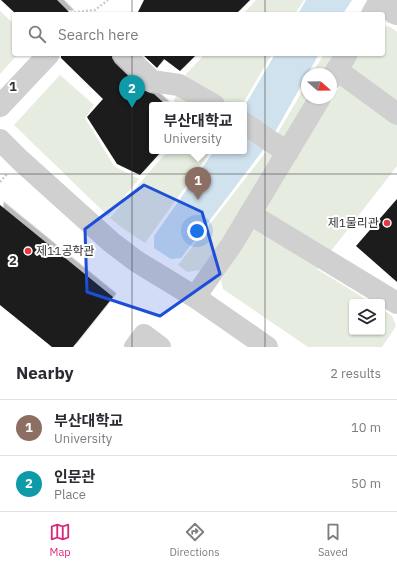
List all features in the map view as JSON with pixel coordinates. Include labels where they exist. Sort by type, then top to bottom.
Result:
[{"type":"lane","points":[[373,12],[380,0]]},
{"type":"lane","points":[[386,0],[394,13],[397,14]]},
{"type":"lane","points":[[0,106],[48,56]]},
{"type":"lane","points":[[126,56],[152,82],[179,85],[209,102]]},
{"type":"lane","points":[[338,68],[397,114]]},
{"type":"lane","points":[[195,297],[232,244],[250,214],[279,146],[315,104]]},
{"type":"lane","points":[[247,126],[279,146]]},
{"type":"lane","points":[[0,140],[111,242],[136,261],[195,297],[267,347]]},
{"type":"lane","points":[[250,214],[397,303]]},
{"type":"lane","points":[[134,347],[144,335],[160,347]]},
{"type":"path","points":[[78,12],[95,10],[108,0]]},
{"type":"highlighted area","points":[[144,185],[202,212],[220,274],[160,316],[87,292],[85,229]]},
{"type":"shaded area","points":[[256,0],[304,0],[296,12],[245,12]]},
{"type":"shaded area","points":[[0,11],[12,22],[12,56],[16,56],[0,74]]},
{"type":"shaded area","points":[[389,26],[397,32],[397,166],[317,269],[365,299],[349,299],[349,335],[385,335],[385,311],[392,316],[396,326],[382,347],[308,347],[223,289],[221,280],[328,104],[337,104],[337,90],[359,56],[385,56],[385,27]]},
{"type":"shaded area","points":[[203,56],[271,56],[244,102],[175,102],[186,74]]},
{"type":"shaded area","points":[[323,56],[333,56],[326,68],[316,68]]},
{"type":"shaded area","points":[[60,75],[94,105],[85,118],[114,166],[139,179],[108,216],[14,125]]},
{"type":"shaded area","points":[[301,93],[301,104],[304,104],[218,249],[201,270],[187,272],[178,265],[269,148]]},
{"type":"shaded area","points":[[165,154],[209,154],[145,243],[110,218]]},
{"type":"water","points":[[306,0],[352,0],[344,12],[299,12]]},
{"type":"water","points":[[274,56],[318,56],[311,68],[301,68],[301,86],[270,141],[181,258],[171,259],[154,248],[154,236],[212,154],[247,154],[247,102]]},
{"type":"building","points":[[1,0],[57,0],[69,12],[14,12]]},
{"type":"building","points":[[144,0],[250,0],[238,12],[138,12]]},
{"type":"building","points":[[61,56],[112,56],[115,63],[143,90],[154,94],[163,102],[149,102],[149,154],[159,154],[140,175],[117,164],[87,117],[103,99],[61,58]]},
{"type":"building","points":[[144,56],[195,56],[180,71],[164,59],[157,68]]},
{"type":"building","name":"제1물리관","points":[[397,199],[397,282],[356,246]]},
{"type":"building","name":"제11공학관","points":[[0,205],[113,297],[73,347],[52,347],[0,305]]},
{"type":"place","name":"인문관","points":[[132,108]]},
{"type":"place","name":"부산대학교","points":[[198,200]]},
{"type":"place","name":"제1물리관","points":[[387,223]]},
{"type":"place","name":"제11공학관","points":[[28,251]]}]
